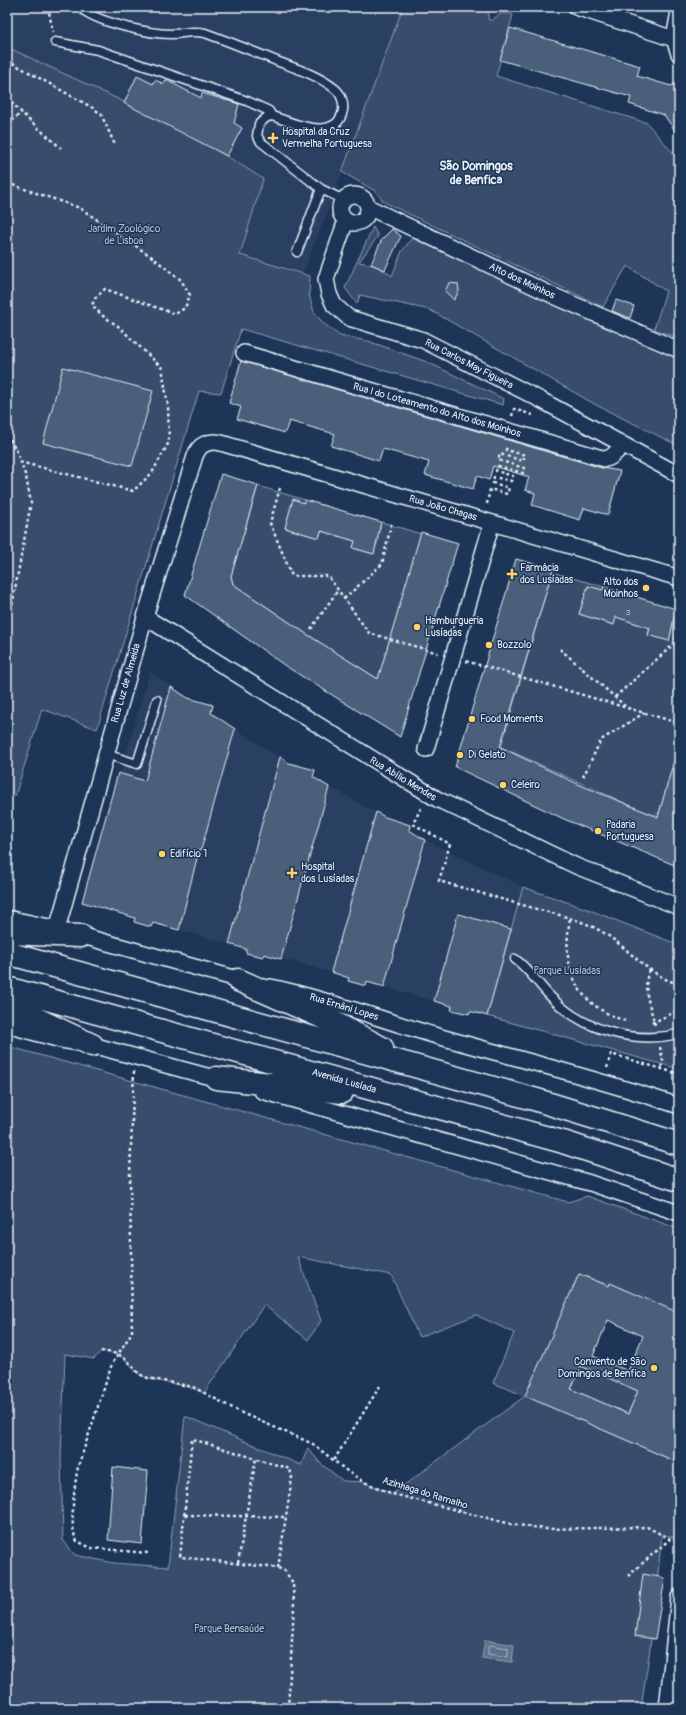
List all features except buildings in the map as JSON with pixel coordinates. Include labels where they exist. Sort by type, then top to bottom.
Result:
[{"type":"main road","points":[[7,933],[81,936]]},
{"type":"main road","points":[[7,953],[420,1068],[679,1144]]},
{"type":"main road","points":[[238,980],[331,1021],[420,1068]]},
{"type":"main road","name":"Avenida Lusíada","points":[[7,988],[419,1102],[619,1160],[679,1180]]},
{"type":"main road","points":[[7,1005],[92,1045]]},
{"type":"main road","points":[[216,1078],[419,1102]]},
{"type":"street","points":[[576,7],[674,39]]},
{"type":"street","points":[[679,11],[674,39],[679,54]]},
{"type":"street","points":[[344,200],[353,196],[358,196],[366,202],[368,207],[366,217],[362,221],[356,223],[346,220]]},
{"type":"street","name":"Rua Carlos May Figueira","points":[[344,200],[341,210],[346,220],[326,279],[328,294],[334,305],[349,318],[423,340],[541,400],[679,475]]},
{"type":"street","name":"Alto dos Moinhos","points":[[368,207],[554,296],[679,350]]},
{"type":"street","name":"Rua I do Loteamento do Alto dos Moinhos","points":[[244,353],[605,459],[612,456],[616,450],[624,445]]},
{"type":"street","name":"Rua João Chagas","points":[[206,443],[216,442],[228,445],[679,578]]},
{"type":"street","name":"Rua Luz de Almeida","points":[[57,929],[145,617],[195,456],[199,449],[206,443]]},
{"type":"street","points":[[426,749],[489,533]]},
{"type":"street","name":"Rua Abílio Mendes","points":[[145,617],[437,799],[576,866],[679,907]]},
{"type":"street","name":"Rua Ernâni Lopes","points":[[7,918],[57,929],[238,980],[297,992],[437,1036],[602,1082],[679,1106]]},
{"type":"street","points":[[7,1025],[61,1040],[92,1045],[216,1078],[590,1183],[679,1213]]},
{"type":"street","points":[[667,1708],[679,1597]]},
{"type":"lane","points":[[80,7],[90,15],[141,31],[172,34],[192,30],[205,33],[301,70],[336,90],[343,102],[341,116],[332,126],[326,129],[319,129],[297,125],[272,116],[267,117],[259,124],[256,136],[265,146],[321,189],[344,200]]},
{"type":"lane","points":[[55,42],[98,50],[248,101],[269,111],[272,116]]},
{"type":"lane","points":[[297,252],[321,189]]},
{"type":"lane","points":[[106,754],[137,764],[157,700]]},
{"type":"lane","points":[[515,959],[529,970],[552,998],[564,1009],[588,1024],[613,1033],[638,1037],[658,1037],[679,1034]]},
{"type":"path","points":[[48,7],[55,42]]},
{"type":"path","points":[[7,60],[93,108],[101,114],[115,145]]},
{"type":"path","points":[[7,98],[61,148]]},
{"type":"path","points":[[7,125],[22,112]]},
{"type":"path","points":[[7,183],[80,208],[152,257],[182,280],[190,295],[185,308],[175,314],[105,289],[96,297],[92,305],[103,316],[118,326],[162,368],[168,406],[169,442],[152,474],[133,491],[20,462]]},
{"type":"path","points":[[519,418],[512,416],[514,409],[533,415],[541,400]]},
{"type":"path","points":[[7,434],[26,477],[31,503],[10,616]]},
{"type":"path","points":[[491,505],[486,503],[490,489],[507,494],[509,488],[493,483],[494,477],[511,481],[513,476],[496,471],[498,466],[523,473],[524,468],[498,460],[500,454],[523,461],[525,455],[506,450],[508,444]]},
{"type":"path","points":[[280,488],[270,523],[292,576],[328,576],[369,633],[679,723]]},
{"type":"path","points":[[344,598],[382,564],[392,521]]},
{"type":"path","points":[[311,629],[338,590]]},
{"type":"path","points":[[615,697],[674,644],[679,627]]},
{"type":"path","points":[[560,649],[627,708]]},
{"type":"path","points":[[583,777],[601,740],[644,713]]},
{"type":"path","points":[[421,808],[413,824],[450,844],[439,881],[570,919],[598,930],[614,940],[649,970],[679,984]]},
{"type":"path","points":[[570,919],[566,949],[568,962],[574,979],[583,994],[592,1004],[603,1012],[630,1022]]},
{"type":"path","points":[[649,970],[646,981],[646,990],[655,1023]]},
{"type":"path","points":[[646,1024],[655,1023],[675,1012],[679,1008]]},
{"type":"path","points":[[602,1082],[611,1054],[679,1074]]},
{"type":"path","points":[[134,1056],[130,1173],[132,1332],[112,1364],[78,1467],[73,1529],[77,1541],[91,1548],[148,1553]]},
{"type":"path","points":[[101,1351],[118,1354]]},
{"type":"path","name":"Azinhaga do Ramalho","points":[[118,1354],[128,1361],[138,1374],[148,1378],[193,1387],[244,1414],[313,1444],[347,1471],[364,1482],[392,1494],[511,1524],[546,1529],[647,1527],[670,1539],[679,1541]]},
{"type":"path","points":[[334,1460],[380,1386]]},
{"type":"path","points":[[278,1568],[292,1478],[290,1469],[192,1439],[180,1557],[278,1568],[285,1571],[293,1583],[294,1607],[288,1708]]},
{"type":"path","points":[[238,1563],[256,1458]]},
{"type":"path","points":[[184,1515],[286,1517]]},
{"type":"path","points":[[628,1576],[670,1539]]},
{"type":"shaded area","name":"Hospital da Cruz Vermelha Portuguesa","points":[[7,7],[403,7],[334,195],[303,273],[237,254],[263,179],[227,156],[124,103],[7,47]]},
{"type":"shaded area","name":"Hospital dos Lusíadas","points":[[150,672],[277,756],[372,811],[430,842],[523,887],[587,909],[679,945],[679,1069],[82,903]]},
{"type":"green space","points":[[403,7],[460,7],[473,12],[474,7],[486,7],[489,9],[488,19],[492,21],[496,16],[502,14],[513,15],[496,76],[647,123],[679,160],[679,338],[654,329],[666,291],[627,266],[603,307],[384,202],[375,191],[342,172]]},
{"type":"green space","name":"Jardim Zoológico de Lisboa","points":[[7,47],[170,125],[233,160],[263,179],[240,255],[310,276],[309,294],[314,312],[323,323],[340,336],[368,341],[427,362],[504,399],[503,405],[241,329],[221,393],[199,391],[97,729],[42,709],[15,796],[7,794]]},
{"type":"green space","points":[[373,227],[378,236],[359,262],[377,267],[392,276],[402,251],[412,238],[679,356],[679,446],[598,406],[430,310],[360,295],[357,304],[345,288]]},
{"type":"green space","points":[[258,486],[305,500],[304,503],[293,500],[285,528],[319,538],[321,531],[355,541],[353,548],[373,554],[379,538],[377,537],[381,522],[421,534],[378,679],[308,635],[233,584],[231,576]]},
{"type":"green space","points":[[552,572],[604,587],[603,590],[588,586],[579,614],[613,625],[616,617],[650,628],[648,634],[669,641],[676,609],[679,609],[679,744],[659,813],[654,815],[638,809],[501,747]]},
{"type":"green space","name":"Parque Lusíadas","points":[[523,887],[587,909],[679,945],[679,1069],[487,1016]]},
{"type":"green space","name":"Parque Bensaúde","points":[[7,1046],[568,1202],[587,1196],[679,1229],[679,1313],[579,1274],[526,1396],[679,1463],[679,1539],[662,1534],[650,1649],[641,1708],[7,1708]],"holes":[[[298,1257],[391,1275],[419,1337],[476,1315],[514,1333],[493,1383],[525,1396],[392,1494],[364,1482],[343,1481],[320,1463],[308,1448],[301,1465],[185,1416],[168,1567],[114,1563],[75,1555],[63,1540],[61,1458],[65,1354],[94,1359],[101,1351],[115,1354],[129,1363],[140,1375],[154,1380],[196,1389],[204,1393],[264,1305],[308,1340],[321,1321]]]},
{"type":"green space","points":[[581,1366],[638,1391],[628,1414],[571,1389]]},
{"type":"water","points":[[485,1640],[514,1645],[512,1662],[482,1658]]},
{"type":"place","name":"Hospital da Cruz Vermelha Portuguesa","points":[[273,138]]},
{"type":"place","name":"Farmácia dos Lusíadas","points":[[512,574]]},
{"type":"place","name":"Alto dos Moinhos","points":[[646,588]]},
{"type":"place","name":"Hamburgueria Lusíadas","points":[[417,627]]},
{"type":"place","name":"Bozzolo","points":[[489,645]]},
{"type":"place","name":"Food Moments","points":[[472,719]]},
{"type":"place","name":"Di Gelato","points":[[460,755]]},
{"type":"place","name":"Celeiro","points":[[503,785]]},
{"type":"place","name":"Padaria Portuguesa","points":[[598,831]]},
{"type":"place","name":"Edifício 1","points":[[162,854]]},
{"type":"place","name":"Hospital dos Lusíadas","points":[[292,873]]},
{"type":"place","name":"Convento de São Domingos de Benfica","points":[[654,1368]]},
{"type":"district","name":"São Domingos de Benfica","points":[[476,173]]}]
